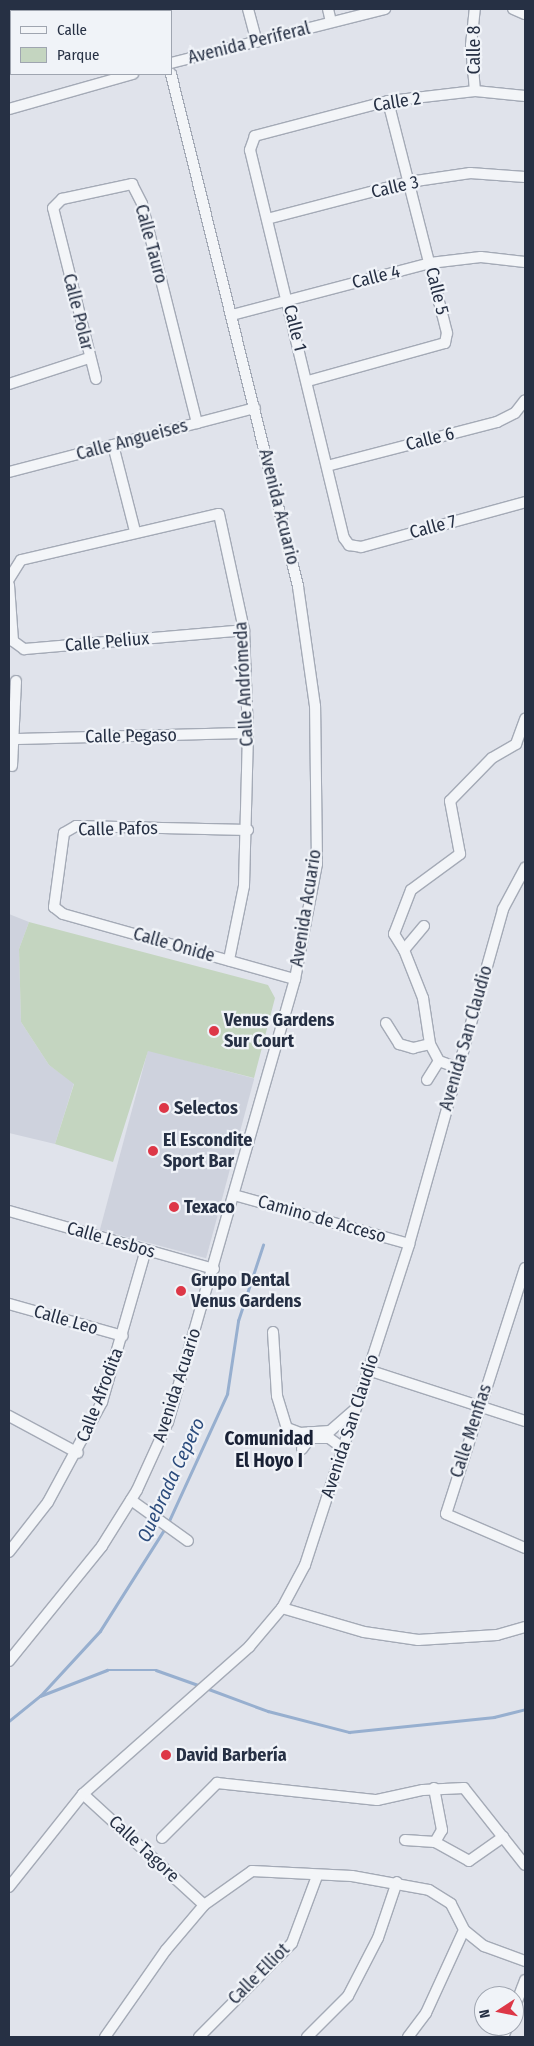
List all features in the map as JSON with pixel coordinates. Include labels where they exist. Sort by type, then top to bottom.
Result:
[{"type":"street","points":[[248,9],[257,42]]},
{"type":"street","points":[[328,9],[332,22]]},
{"type":"street","name":"Avenida Periferal","points":[[172,63],[385,9]]},
{"type":"street","name":"Calle 8","points":[[475,9],[472,45],[475,92]]},
{"type":"street","points":[[513,9],[525,14]]},
{"type":"street","points":[[9,109],[129,75]]},
{"type":"street","name":"Avenida Acuario","points":[[9,1661],[102,1546],[131,1500],[168,1422],[214,1269],[295,979],[317,864],[315,706],[298,586],[171,75]]},
{"type":"street","name":"Calle 2","points":[[272,132],[388,101],[475,92],[525,96]]},
{"type":"street","name":"Calle 5","points":[[308,381],[445,343],[447,333],[388,101]]},
{"type":"street","name":"Calle 1","points":[[272,132],[255,136],[250,150],[308,381],[344,538]]},
{"type":"street","name":"Calle 3","points":[[267,219],[409,182],[470,173],[525,177]]},
{"type":"street","name":"Calle Tauro","points":[[62,245],[53,208],[62,199],[132,184],[142,204],[197,423]]},
{"type":"street","name":"Calle Polar","points":[[62,245],[89,358],[96,379]]},
{"type":"street","name":"Calle 4","points":[[232,315],[430,263],[481,257],[525,262]]},
{"type":"street","points":[[9,384],[89,358]]},
{"type":"street","name":"Calle 6","points":[[327,466],[497,422],[515,413],[525,400]]},
{"type":"street","name":"Calle Angueises","points":[[9,472],[255,408]]},
{"type":"street","points":[[113,445],[135,531]]},
{"type":"street","name":"Calle 7","points":[[344,538],[349,545],[361,547],[525,502]]},
{"type":"street","name":"Calle Andrómeda","points":[[9,580],[21,560],[135,531],[219,514],[244,630],[248,733],[248,830],[244,886],[228,960]]},
{"type":"street","name":"Calle Peliux","points":[[9,585],[13,641],[24,649],[244,630]]},
{"type":"street","points":[[12,766],[16,681]]},
{"type":"street","points":[[458,1068],[439,1061],[430,1044],[423,998],[404,950],[394,934],[412,890],[460,854],[450,801],[492,758],[521,744],[525,719]]},
{"type":"street","name":"Calle Pegaso","points":[[13,739],[248,733]]},
{"type":"street","name":"Calle Pafos","points":[[54,907],[64,833],[76,826],[248,830]]},
{"type":"street","name":"Avenida San Claudio","points":[[9,1887],[83,1794],[249,1647],[282,1608],[304,1565],[409,1244],[503,909],[525,868]]},
{"type":"street","name":"Calle Onide","points":[[54,907],[64,914],[295,979]]},
{"type":"street","points":[[404,950],[424,926]]},
{"type":"street","points":[[386,1023],[399,1044],[413,1048],[430,1044]]},
{"type":"street","points":[[427,1080],[439,1061]]},
{"type":"street","name":"Camino de Acceso","points":[[234,1195],[409,1244]]},
{"type":"street","name":"Calle Lesbos","points":[[9,1211],[214,1269]]},
{"type":"street","name":"Calle Afrodita","points":[[9,1551],[48,1502],[78,1453],[102,1402],[123,1336],[146,1250]]},
{"type":"street","name":"Calle Menfias","points":[[525,1268],[446,1514],[525,1548]]},
{"type":"street","name":"Calle Leo","points":[[9,1304],[123,1336]]},
{"type":"street","points":[[273,1332],[276,1396],[288,1428],[300,1433],[330,1431],[355,1409]]},
{"type":"street","points":[[368,1370],[525,1422]]},
{"type":"street","points":[[9,1416],[78,1453]]},
{"type":"street","points":[[302,1449],[310,1438],[329,1438],[343,1448]]},
{"type":"street","points":[[131,1500],[188,1541]]},
{"type":"street","points":[[282,1608],[364,1632],[418,1640],[497,1635],[525,1627]]},
{"type":"street","points":[[162,1838],[217,1783],[377,1800],[434,1788],[464,1788],[525,1865]]},
{"type":"street","points":[[434,1788],[442,1830],[435,1842]]},
{"type":"street","name":"Calle Tagore","points":[[83,1794],[204,1906]]},
{"type":"street","points":[[405,1840],[435,1842],[469,1860],[503,1837]]},
{"type":"street","points":[[105,2037],[166,1950],[204,1906],[252,1871],[397,1882],[429,1890],[451,1904],[464,1930],[484,1946],[525,1960]]},
{"type":"street","name":"Calle Elliot","points":[[199,2037],[292,1943],[317,1876]]},
{"type":"street","points":[[307,2037],[348,1996],[378,1938],[397,1882]]},
{"type":"street","points":[[408,2037],[426,2012],[464,1930]]},
{"type":"shaded area","points":[[9,914],[29,922],[19,949],[21,1022],[49,1065],[74,1083],[55,1144],[9,1133]]},
{"type":"shaded area","points":[[148,1050],[254,1078],[206,1258],[100,1230]]},
{"type":"green space","points":[[29,922],[268,985],[275,998],[254,1078],[148,1051],[113,1162],[55,1144],[74,1084],[49,1065],[21,1022],[19,949]]},
{"type":"waterway","name":"Quebrada Cepero","points":[[168,1523],[227,1394],[238,1321],[263,1245]]},
{"type":"waterway","name":"Quebrada Cepero","points":[[41,1695],[100,1631],[165,1528]]},
{"type":"waterway","points":[[9,1721],[40,1696],[107,1670],[156,1670],[201,1686]]},
{"type":"waterway","points":[[206,1688],[268,1711],[349,1732],[494,1717],[525,1709]]},
{"type":"place","name":"Venus Gardens Sur Court","points":[[214,1031]]},
{"type":"place","name":"Selectos","points":[[164,1108]]},
{"type":"place","name":"El Escondite Sport Bar","points":[[153,1151]]},
{"type":"place","name":"Texaco","points":[[174,1207]]},
{"type":"place","name":"Grupo Dental Venus Gardens","points":[[181,1291]]},
{"type":"place","name":"David Barbería","points":[[166,1755]]},
{"type":"district","name":"Comunidad El Hoyo I","points":[[269,1450]]}]
